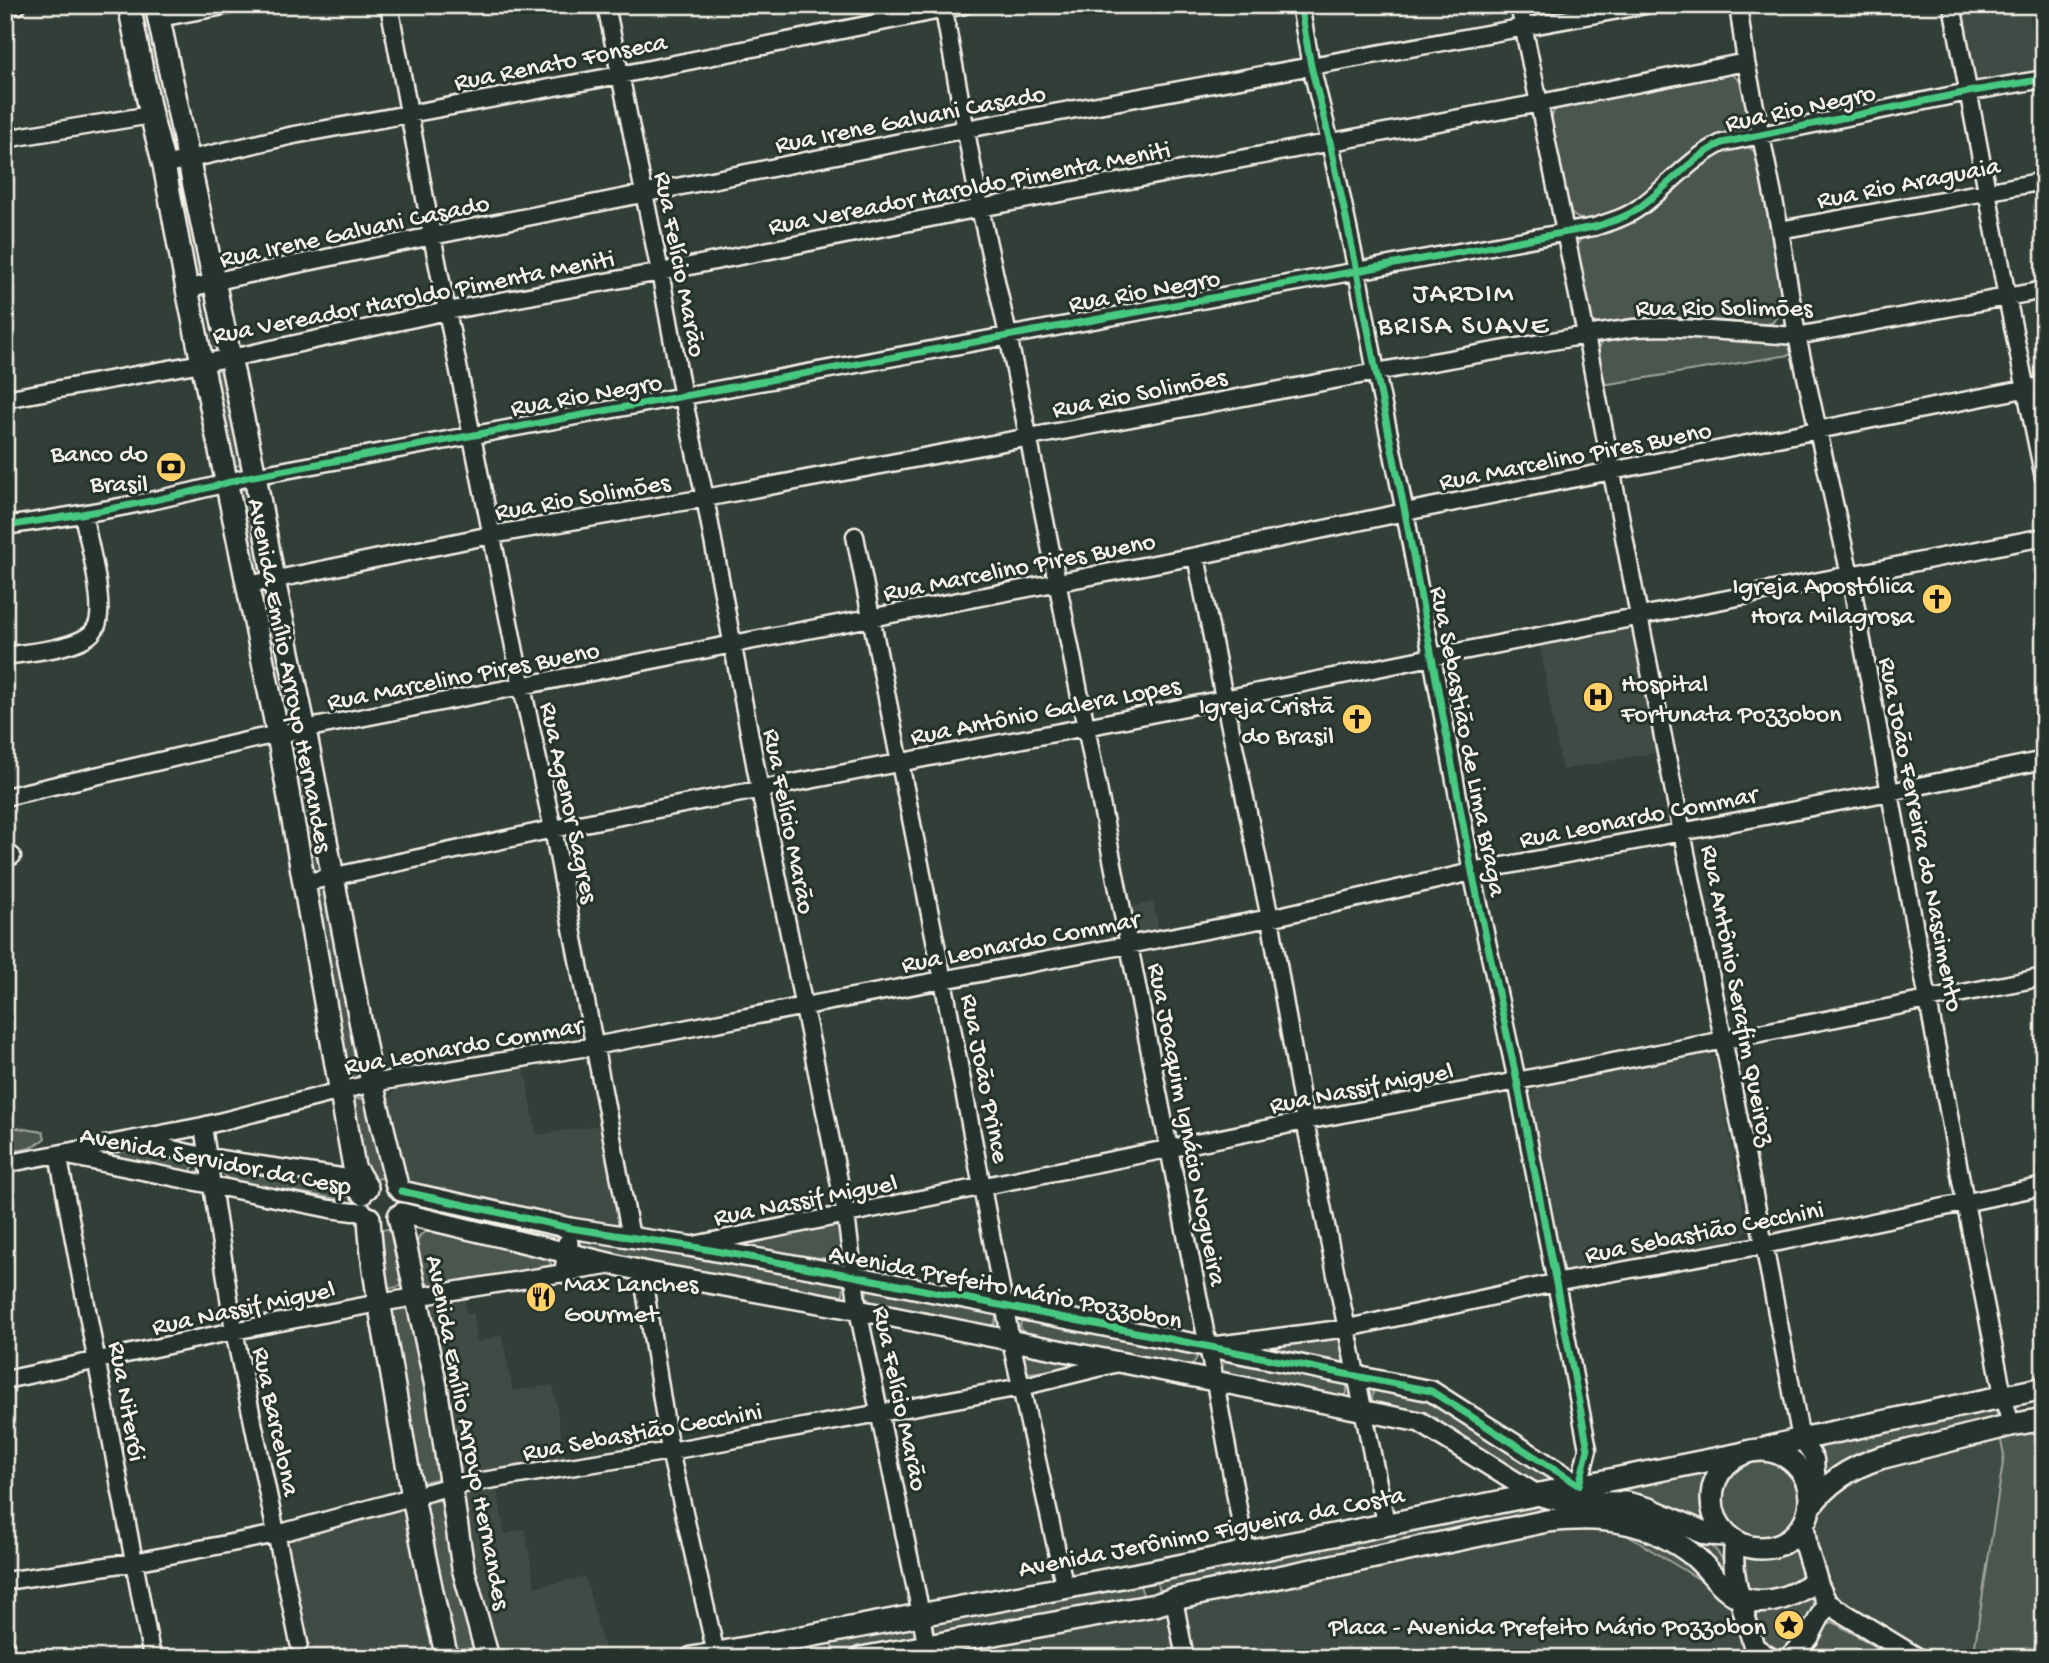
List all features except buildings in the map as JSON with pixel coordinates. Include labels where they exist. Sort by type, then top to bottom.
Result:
[{"type":"main road","name":"Avenida Emílio Arroyo Hernandes","points":[[129,5],[164,165],[278,735],[354,1167],[366,1204],[379,1303],[412,1497],[447,1658]]},
{"type":"main road","name":"Avenida Emílio Arroyo Hernandes","points":[[158,12],[255,476],[373,1083],[404,1201],[400,1215],[436,1387],[463,1568],[488,1658]]},
{"type":"main road","points":[[399,1189],[390,1182],[374,1184],[366,1204],[381,1223],[394,1221],[400,1215]]},
{"type":"main road","name":"Avenida Jerônimo Figueira da Costa","points":[[692,1658],[716,1656],[1148,1572],[1750,1452],[2044,1388]]},
{"type":"main road","points":[[862,1658],[927,1652],[1547,1521],[1583,1517],[1615,1520],[1657,1533],[1692,1554],[1730,1592],[1741,1597],[1754,1602],[1784,1599],[1795,1595],[1816,1580],[1806,1547],[1808,1509],[1806,1478],[1795,1463],[1778,1453],[1750,1452],[1725,1465],[1712,1491],[1716,1519],[1731,1538],[1753,1547],[1772,1547],[1790,1539],[1808,1509],[1820,1494],[1837,1479],[1860,1465],[2011,1425],[2044,1419]]},
{"type":"main road","name":"Avenida Prefeito Mário Pozzobon","points":[[1535,1494],[1570,1502],[1626,1503],[1649,1509],[1707,1534],[1731,1538]]},
{"type":"main road","points":[[1148,1572],[1164,1602]]},
{"type":"street","points":[[5,8],[18,5]]},
{"type":"street","points":[[158,12],[230,5]]},
{"type":"street","name":"Rua Agenor Sagres","points":[[389,5],[432,236],[553,829],[631,1237]]},
{"type":"street","name":"Rua Felício Marão","points":[[606,5],[846,1214],[858,1310],[927,1652]]},
{"type":"street","name":"Rua Renato Fonseca","points":[[164,165],[294,135],[620,75],[943,7],[965,5]]},
{"type":"street","name":"Rua Sebastião de Lima Braga","points":[[1300,5],[1357,271],[1472,872],[1517,1081],[1588,1449],[1579,1485]]},
{"type":"street","name":"Rua Antônio Serafim Queiroz","points":[[1520,5],[1801,1439],[1815,1459],[1817,1485],[1808,1509]]},
{"type":"street","name":"Rua Irene Galvani Casado","points":[[187,289],[432,236],[966,129],[1646,5]]},
{"type":"street","name":"Rua João Ferreira do Nascimento","points":[[1738,5],[1746,62],[1780,230],[1797,336],[1850,575],[1965,1202],[2011,1425]]},
{"type":"street","points":[[1952,5],[2044,478]]},
{"type":"street","name":"Rua Joaquim Ignácio Nogueira","points":[[943,7],[980,208],[1058,583],[1246,1552]]},
{"type":"street","name":"Rua Vereador Haroldo Pimenta Meniti","points":[[5,399],[203,362],[447,311],[1746,62]]},
{"type":"street","name":"Rua Rio Negro","points":[[5,526],[83,515],[255,476],[473,434],[1594,227],[1639,208],[1703,152],[1722,143],[2044,79]]},
{"type":"street","points":[[5,139],[151,115]]},
{"type":"street","name":"Rua Rio Araguaia","points":[[1780,230],[2044,181]]},
{"type":"street","name":"Rua Rio Solimões","points":[[248,585],[491,535],[1586,335],[1664,327],[1797,336],[2044,290]]},
{"type":"street","name":"Rua Marcelino Pires Bueno","points":[[5,797],[278,735],[733,644],[1196,556],[2044,385]]},
{"type":"street","points":[[5,656],[71,644],[88,637],[97,627],[99,599],[83,515]]},
{"type":"street","name":"Rua João Prince","points":[[855,536],[943,980],[1004,1307],[1065,1588]]},
{"type":"street","name":"Rua Antônio Galera Lopes","points":[[303,883],[553,829],[1086,727],[2044,537]]},
{"type":"street","points":[[1196,556],[1270,918],[1305,1121],[1386,1523]]},
{"type":"street","name":"Rua Leonardo Commar","points":[[5,1164],[203,1126],[373,1083],[594,1046],[1270,918],[1472,872],[2044,760]]},
{"type":"street","name":"Rua Nassif Miguel","points":[[688,1246],[1305,1121],[2044,977]]},
{"type":"street","name":"Rua Barcelona","points":[[203,1126],[234,1331],[299,1643]]},
{"type":"street","name":"Avenida Servidor da Cesp","points":[[58,1154],[330,1209],[354,1212],[366,1204],[341,1177],[207,1157],[132,1140]]},
{"type":"street","name":"Rua Niterói","points":[[58,1154],[152,1658]]},
{"type":"street","name":"Rua Sebastião Cecchini","points":[[1207,1346],[1348,1328],[1554,1283],[1764,1245],[2044,1185]]},
{"type":"street","name":"Avenida Prefeito Mário Pozzobon","points":[[399,1189],[570,1228],[854,1276],[1431,1391],[1579,1485]]},
{"type":"street","name":"Avenida Prefeito Mário Pozzobon","points":[[400,1215],[642,1271],[858,1310],[1420,1422],[1535,1494]]},
{"type":"street","points":[[565,1273],[570,1228]]},
{"type":"street","name":"Rua Nassif Miguel","points":[[5,1380],[234,1331],[416,1296],[615,1265]]},
{"type":"street","points":[[642,1271],[670,1451],[716,1656]]},
{"type":"street","name":"Rua Sebastião Cecchini","points":[[5,1581],[134,1562],[276,1534],[450,1486],[670,1451],[880,1413],[1021,1387],[1123,1362]]},
{"type":"street","points":[[1731,1538],[1735,1573],[1759,1654]]},
{"type":"street","points":[[1816,1580],[1827,1603],[1917,1658]]},
{"type":"street","points":[[1164,1602],[1185,1658]]},
{"type":"street","points":[[1789,1658],[1810,1637],[1827,1603]]},
{"type":"street","points":[[5,1647],[7,1658]]},
{"type":"shaded area","points":[[134,5],[150,5],[177,146],[169,148]]},
{"type":"shaded area","points":[[2028,5],[2039,71],[1987,82],[1978,80],[1971,71],[1961,15]]},
{"type":"shaded area","points":[[1730,73],[1743,83],[1750,120],[1744,129],[1699,147],[1653,186],[1613,213],[1594,219],[1578,218],[1566,206],[1550,122],[1554,111],[1568,103]]},
{"type":"shaded area","points":[[1743,144],[1754,151],[1757,159],[1784,303],[1781,313],[1772,323],[1760,325],[1652,316],[1598,324],[1588,319],[1576,247],[1582,237],[1709,156],[1725,148]]},
{"type":"shaded area","points":[[181,169],[204,270],[196,271],[190,266],[172,171]]},
{"type":"shaded area","points":[[1653,333],[1790,344],[1796,354],[1602,385],[1597,357],[1601,343],[1611,338]]},
{"type":"shaded area","points":[[223,367],[247,459],[241,465],[233,466],[213,374],[216,369]]},
{"type":"shaded area","points":[[247,489],[264,567],[257,569],[252,565],[238,490]]},
{"type":"shaded area","points":[[267,591],[295,721],[285,723],[256,597]]},
{"type":"shaded area","name":"Hospital Fortunata Pozzobon","points":[[1623,626],[1630,629],[1634,635],[1658,752],[1562,770],[1539,642]]},
{"type":"shaded area","points":[[298,742],[323,870],[314,871],[308,868],[289,744]]},
{"type":"shaded area","points":[[326,883],[362,1068],[358,1073],[349,1075],[343,1071],[314,887]]},
{"type":"shaded area","points":[[1153,902],[1159,930],[1143,933],[1136,929],[1132,907]]},
{"type":"shaded area","points":[[1703,1052],[1715,1057],[1747,1229],[1741,1237],[1569,1270],[1562,1265],[1530,1099],[1536,1086]]},
{"type":"shaded area","points":[[524,1066],[537,1135],[601,1125],[622,1218],[620,1227],[611,1229],[413,1184],[402,1169],[387,1103],[395,1090]]},
{"type":"shaded area","points":[[363,1098],[369,1102],[386,1177],[368,1181],[349,1106],[352,1100]]},
{"type":"shaded area","points":[[5,1126],[43,1132],[45,1138],[31,1147],[5,1152]]},
{"type":"shaded area","points":[[138,1149],[193,1160],[195,1164],[190,1172],[185,1174],[112,1161],[110,1156]]},
{"type":"shaded area","points":[[225,1167],[340,1184],[347,1190],[348,1195],[343,1200],[228,1180],[223,1172]]},
{"type":"shaded area","points":[[419,1203],[554,1234],[552,1240],[418,1212]]},
{"type":"shaded area","points":[[831,1224],[839,1228],[842,1253],[837,1260],[753,1250],[747,1246],[751,1238]]},
{"type":"shaded area","points":[[396,1228],[405,1280],[401,1286],[389,1289],[382,1285],[380,1230]]},
{"type":"shaded area","points":[[428,1231],[543,1256],[551,1264],[548,1270],[543,1272],[437,1286],[428,1284],[423,1279],[417,1243],[420,1235]]},
{"type":"shaded area","points":[[587,1236],[844,1283],[843,1294],[836,1297],[588,1253],[580,1245],[582,1238]]},
{"type":"shaded area","points":[[874,1286],[995,1312],[995,1324],[986,1326],[870,1303],[866,1295],[868,1289]]},
{"type":"shaded area","points":[[465,1293],[466,1314],[474,1313],[477,1342],[502,1335],[513,1391],[553,1385],[565,1461],[467,1478],[457,1469],[430,1306],[438,1297]]},
{"type":"shaded area","points":[[405,1307],[412,1313],[441,1472],[437,1479],[423,1482],[416,1478],[389,1320],[392,1311]]},
{"type":"shaded area","points":[[1026,1317],[1195,1352],[1197,1357],[1192,1367],[1187,1368],[1028,1334],[1023,1332],[1020,1326],[1022,1319]]},
{"type":"shaded area","points":[[1333,1336],[1344,1347],[1345,1357],[1342,1363],[1335,1364],[1256,1348]]},
{"type":"shaded area","points":[[1030,1350],[1073,1360],[1075,1365],[1071,1368],[1029,1373],[1024,1366],[1023,1356]]},
{"type":"shaded area","points":[[1229,1359],[1344,1380],[1347,1393],[1338,1398],[1228,1375],[1222,1370],[1224,1361]]},
{"type":"shaded area","points":[[1377,1389],[1419,1395],[1558,1479],[1541,1485],[1420,1413],[1375,1403],[1372,1400],[1373,1392]]},
{"type":"shaded area","points":[[1985,1405],[1995,1407],[1997,1416],[1993,1423],[1825,1477],[1825,1464],[1820,1450],[1822,1446]]},
{"type":"shaded area","points":[[2044,1427],[2044,1658],[1973,1658],[2004,1456],[2000,1436]]},
{"type":"shaded area","points":[[2000,1436],[2004,1456],[1973,1658],[1940,1658],[1834,1593],[1824,1578],[1815,1546],[1814,1517],[1818,1505],[1850,1474]]},
{"type":"shaded area","points":[[1752,1458],[1768,1458],[1783,1465],[1794,1476],[1801,1491],[1798,1515],[1789,1528],[1768,1540],[1752,1540],[1737,1533],[1726,1522],[1719,1507],[1719,1491],[1726,1476],[1737,1465]]},
{"type":"shaded area","points":[[1714,1467],[1706,1492],[1709,1517],[1700,1522],[1575,1492]]},
{"type":"shaded area","points":[[496,1484],[505,1534],[525,1529],[535,1587],[585,1577],[607,1658],[499,1658],[470,1565],[460,1497],[469,1488]]},
{"type":"shaded area","points":[[1534,1499],[1598,1506],[1707,1542],[1723,1559],[1730,1581],[1613,1515],[1161,1594],[1157,1582],[1165,1574]]},
{"type":"shaded area","points":[[439,1500],[445,1504],[481,1658],[453,1658],[421,1511],[427,1503]]},
{"type":"shaded area","points":[[400,1506],[407,1512],[418,1578],[438,1658],[301,1658],[300,1649],[306,1642],[288,1547],[294,1538]]},
{"type":"shaded area","points":[[1610,1525],[1720,1592],[1739,1623],[1742,1649],[1737,1658],[1193,1658],[1186,1613],[1190,1604],[1546,1526]]},
{"type":"shaded area","points":[[1610,1525],[1637,1531],[1700,1567],[1720,1592]]},
{"type":"shaded area","points":[[1797,1541],[1805,1574],[1804,1583],[1764,1596],[1749,1589],[1741,1572],[1743,1549],[1768,1553]]},
{"type":"shaded area","points":[[1132,1581],[1140,1586],[1143,1594],[1137,1603],[938,1638],[930,1635],[928,1624],[933,1616]]},
{"type":"shaded area","points":[[1812,1599],[1813,1608],[1810,1623],[1801,1635],[1782,1650],[1764,1644],[1757,1634],[1751,1610]]},
{"type":"shaded area","points":[[1159,1611],[1171,1625],[1177,1658],[937,1658],[941,1652]]},
{"type":"shaded area","points":[[1833,1622],[1895,1658],[1806,1658],[1808,1646],[1814,1636]]},
{"type":"shaded area","points":[[917,1626],[918,1635],[913,1643],[838,1658],[831,1642]]},
{"type":"cycle path","points":[[401,1191],[570,1228],[854,1276],[1431,1391],[1579,1485],[1588,1449],[1517,1081],[1472,872],[1357,271],[1300,5]]},
{"type":"cycle path","points":[[5,526],[127,506],[248,477],[1594,227],[1635,211],[1699,157],[1722,143],[2044,79]]},
{"type":"place","name":"Banco do Brasil","points":[[171,467]]},
{"type":"place","name":"Igreja Apostólica Hora Milagrosa","points":[[1937,599]]},
{"type":"place","name":"Hospital Fortunata Pozzobon","points":[[1598,697]]},
{"type":"place","name":"Igreja Cristã do Brasil","points":[[1357,719]]},
{"type":"place","name":"Max Lanches Gourmet","points":[[541,1297]]},
{"type":"place","name":"Placa - Avenida Prefeito Mário Pozzobon","points":[[1789,1625]]},
{"type":"district","name":"JARDIM BRISA SUAVE","points":[[1464,307]]}]
